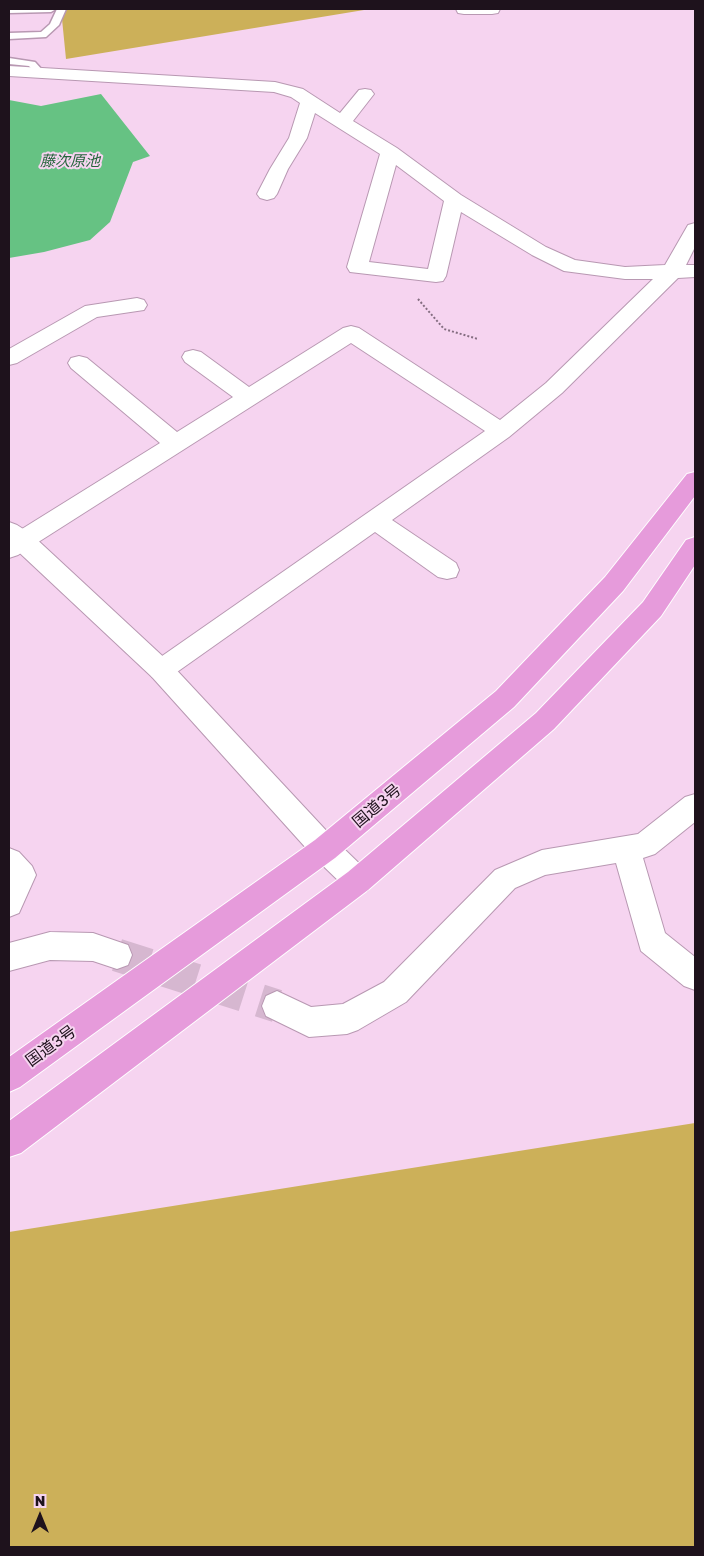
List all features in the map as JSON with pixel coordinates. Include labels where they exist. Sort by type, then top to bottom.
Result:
[{"type":"highway","name":"国道3号","points":[[9,1076],[325,850],[505,699],[614,584],[695,480]]},
{"type":"highway","points":[[9,1142],[358,881],[545,721],[652,609],[695,546]]},
{"type":"street","points":[[464,9],[492,9]]},
{"type":"street","points":[[9,71],[275,88],[297,93],[390,152],[454,199],[540,251],[571,266],[625,273],[695,271]]},
{"type":"street","points":[[343,121],[365,94]]},
{"type":"street","points":[[267,194],[279,169],[298,138],[310,101]]},
{"type":"street","points":[[390,152],[357,267],[436,276],[454,199]]},
{"type":"street","points":[[161,670],[501,431],[554,388],[672,272],[695,229]]},
{"type":"street","points":[[9,358],[92,311],[137,305]]},
{"type":"street","points":[[358,881],[325,850],[161,670],[13,540],[177,444],[351,333],[501,431]]},
{"type":"street","points":[[193,357],[248,398]]},
{"type":"street","points":[[79,364],[177,444]]},
{"type":"street","points":[[375,520],[447,570]]},
{"type":"street","points":[[277,1006],[309,1022],[347,1019],[395,992],[505,879],[542,863],[646,845],[695,806]]},
{"type":"street","points":[[626,848],[652,941],[695,976]]},
{"type":"street","points":[[9,861],[22,875],[9,904]]},
{"type":"street","points":[[9,957],[50,946],[93,947],[117,955]]},
{"type":"lane","points":[[9,10],[51,9]]},
{"type":"lane","points":[[9,36],[43,35],[54,25],[61,9]]},
{"type":"lane","points":[[9,61],[32,64],[40,73]]},
{"type":"path","points":[[407,272],[406,284],[444,329],[478,339]]},
{"type":"shaded area","points":[[61,9],[364,9],[364,10],[66,59]]},
{"type":"shaded area","points":[[695,1123],[695,1547],[9,1547],[9,1232]]},
{"type":"water","name":"藤次原池","points":[[101,94],[150,156],[133,162],[110,222],[90,240],[44,252],[9,258],[9,100],[41,106]]},
{"type":"tunnel","points":[[117,955],[277,1006]]}]
